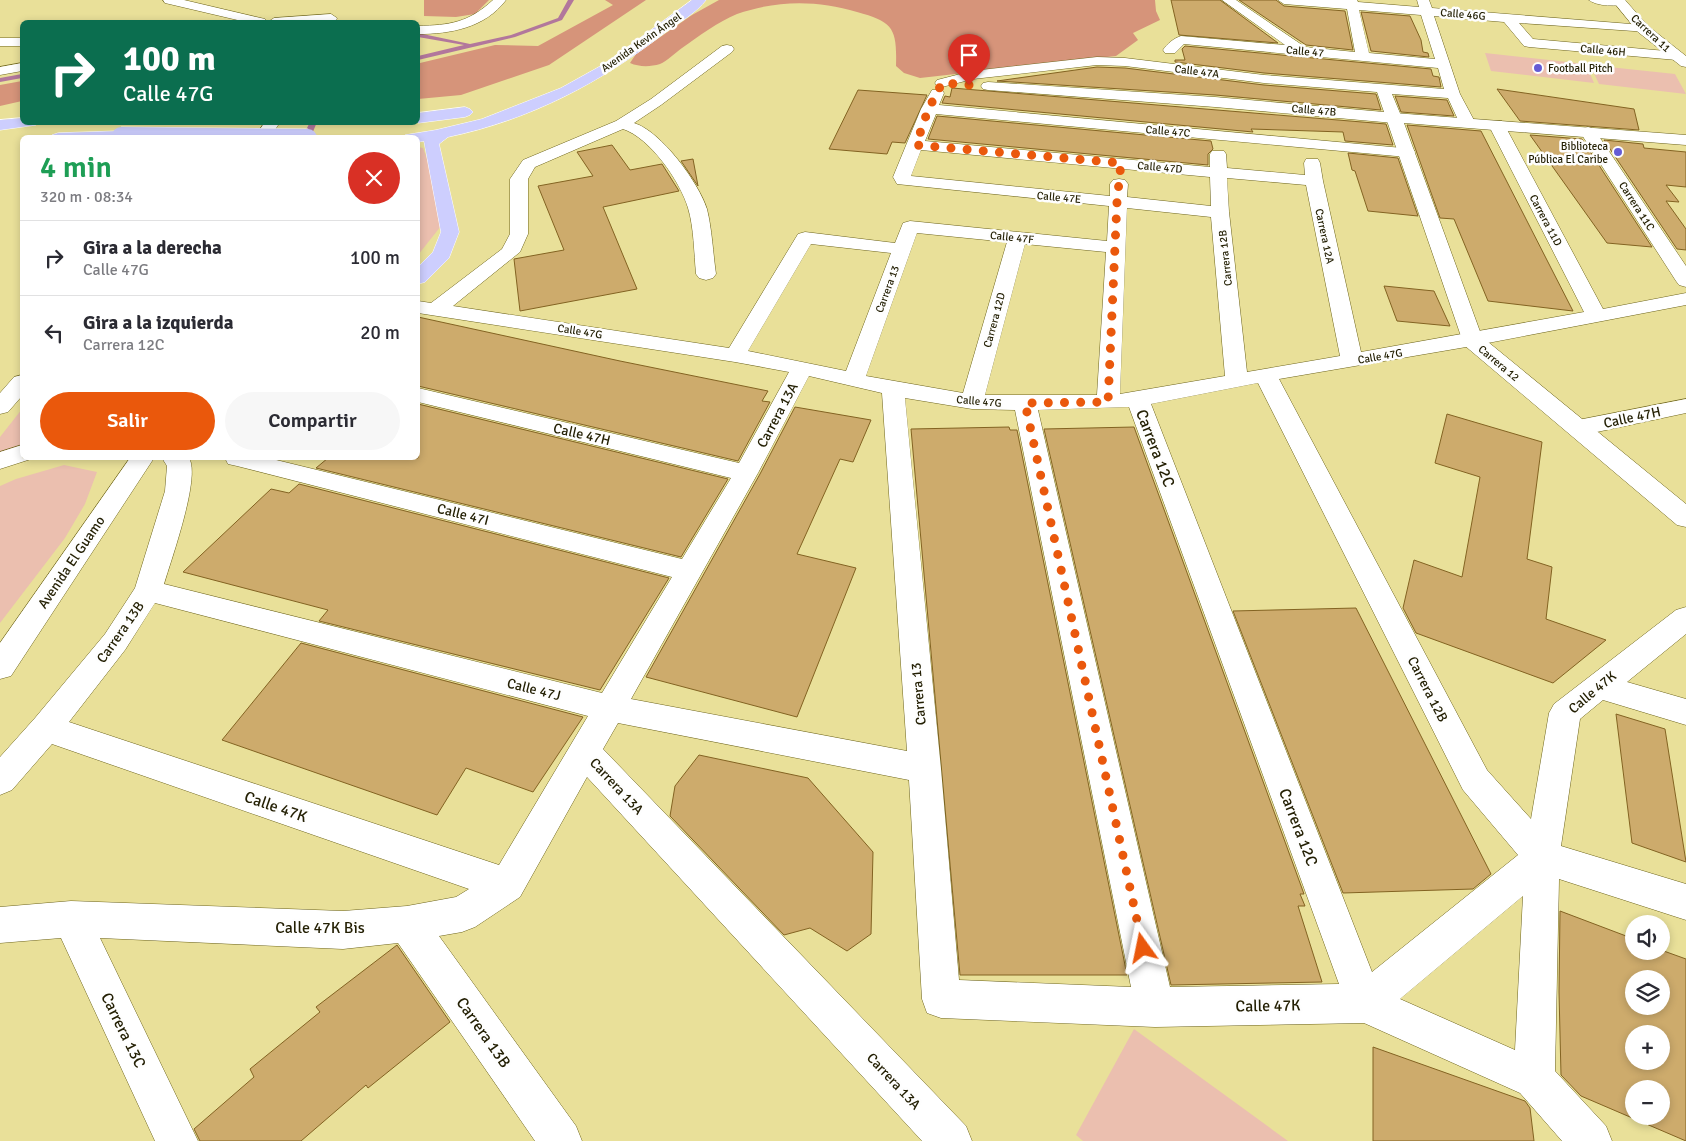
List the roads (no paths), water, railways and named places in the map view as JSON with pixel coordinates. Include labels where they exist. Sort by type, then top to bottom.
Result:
[{"type":"main road","name":"Avenida Kevin Ángel","points":[[420,137],[444,133],[501,118],[540,103],[611,66],[700,0]]},
{"type":"main road","points":[[420,118],[448,115],[475,109]]},
{"type":"main road","points":[[0,117],[20,112]]},
{"type":"main road","points":[[0,126],[20,123]]},
{"type":"main road","points":[[420,276],[442,254],[450,232],[438,166],[430,144],[444,133]]},
{"type":"street","points":[[169,0],[252,20]]},
{"type":"street","points":[[420,30],[442,30],[460,27],[488,12],[500,0]]},
{"type":"street","points":[[1228,0],[1302,51]]},
{"type":"street","name":"Calle 46G","points":[[1284,0],[1425,5],[1507,17],[1643,29]]},
{"type":"street","points":[[1595,0],[1619,1]]},
{"type":"street","name":"Carrera 11","points":[[1619,1],[1643,29],[1681,60]]},
{"type":"street","points":[[1352,2],[1363,56]]},
{"type":"street","points":[[1425,5],[1453,94],[1467,122]]},
{"type":"street","name":"Calle 46H","points":[[1507,17],[1529,43],[1681,60]]},
{"type":"street","points":[[302,20],[331,18]]},
{"type":"street","name":"Calle 47","points":[[1170,50],[1181,40],[1443,64]]},
{"type":"street","points":[[0,42],[20,42]]},
{"type":"street","points":[[1251,45],[1264,79]]},
{"type":"street","points":[[420,276],[425,308],[510,252],[519,234],[519,179],[528,164],[622,124],[656,102],[727,49]]},
{"type":"street","name":"Calle 47A","points":[[942,83],[972,75],[1097,62],[1125,62],[1264,79],[1453,94]]},
{"type":"street","points":[[0,71],[20,67]]},
{"type":"street","points":[[1215,73],[1215,102]]},
{"type":"street","points":[[916,145],[928,110],[942,83]]},
{"type":"street","name":"Calle 47B","points":[[942,83],[1215,102],[1685,141]]},
{"type":"street","name":"Carrera 12","points":[[1383,88],[1408,152],[1472,340],[1686,518]]},
{"type":"street","name":"Carrera 12A","points":[[1304,109],[1314,181],[1352,361]]},
{"type":"street","name":"Calle 47C","points":[[928,110],[1408,152]]},
{"type":"street","points":[[622,124],[638,129],[655,142],[691,191],[698,210],[706,274]]},
{"type":"street","name":"Carrera 11D","points":[[1496,124],[1597,317]]},
{"type":"street","name":"Carrera 11C","points":[[1588,132],[1686,280]]},
{"type":"street","name":"Carrera 12B","points":[[1217,135],[1220,212],[1238,380]]},
{"type":"street","name":"Calle 47D","points":[[916,145],[1314,181]]},
{"type":"street","name":"Calle 47E","points":[[916,145],[902,177],[903,180],[910,182],[1220,212]]},
{"type":"street","points":[[1108,402],[1114,247],[1121,163]]},
{"type":"street","name":"Calle 47F","points":[[910,226],[1114,247]]},
{"type":"street","name":"Carrera 13","points":[[854,379],[910,226]]},
{"type":"street","points":[[735,355],[805,238],[902,249]]},
{"type":"street","name":"Carrera 12D","points":[[972,402],[1017,238]]},
{"type":"street","name":"Calle 47G","points":[[425,308],[735,355],[854,379],[893,389],[972,402],[1025,403],[1108,402],[1138,399],[1266,374],[1472,340],[1686,299]]},
{"type":"street","name":"Carrera 13A","points":[[802,368],[746,473],[585,752],[951,1141]]},
{"type":"street","name":"Carrera 12B","points":[[1266,374],[1475,780],[1542,857]]},
{"type":"street","points":[[0,407],[20,384]]},
{"type":"street","name":"Carrera 13","points":[[893,389],[925,769],[941,999]]},
{"type":"street","name":"Calle 47H","points":[[420,395],[746,473]]},
{"type":"street","name":"Carrera 12C","points":[[1138,399],[1366,1003]]},
{"type":"street","points":[[1025,403],[1155,1007]]},
{"type":"street","name":"Calle 47H","points":[[1578,428],[1686,406]]},
{"type":"street","points":[[0,460],[20,454]]},
{"type":"street","name":"Avenida El Guamo","points":[[0,667],[141,460]]},
{"type":"street","name":"Carrera 13B","points":[[0,780],[46,728],[116,642],[148,591],[178,491],[180,463],[176,460]]},
{"type":"street","name":"Calle 47I","points":[[245,460],[690,571]]},
{"type":"street","name":"Calle 47J","points":[[148,591],[610,708],[925,769]]},
{"type":"street","name":"Calle 47K","points":[[1534,1080],[1542,857],[1565,713],[1686,618]]},
{"type":"street","points":[[1597,686],[1686,712]]},
{"type":"street","name":"Calle 47K","points":[[46,728],[507,885]]},
{"type":"street","name":"Calle 47K Bis","points":[[0,924],[70,919],[343,930],[407,924],[462,914],[507,885],[585,752]]},
{"type":"street","points":[[1591,1141],[1534,1080],[1366,1003],[1542,857],[1686,902]]},
{"type":"street","name":"Carrera 13C","points":[[70,919],[177,1141]]},
{"type":"street","name":"Carrera 13B","points":[[407,924],[561,1141]]},
{"type":"street","name":"Calle 47K","points":[[941,999],[1155,1007],[1366,1003]]},
{"type":"waterway","points":[[420,58],[513,36],[560,19],[571,0]]},
{"type":"waterway","points":[[420,35],[467,44]]},
{"type":"waterway","points":[[0,80],[20,76]]},
{"type":"waterway","points":[[309,135],[312,125]]},
{"type":"place","name":"Football Pitch","points":[[1538,68]]},
{"type":"place","name":"Biblioteca Pública El Caribe","points":[[1618,152]]}]
